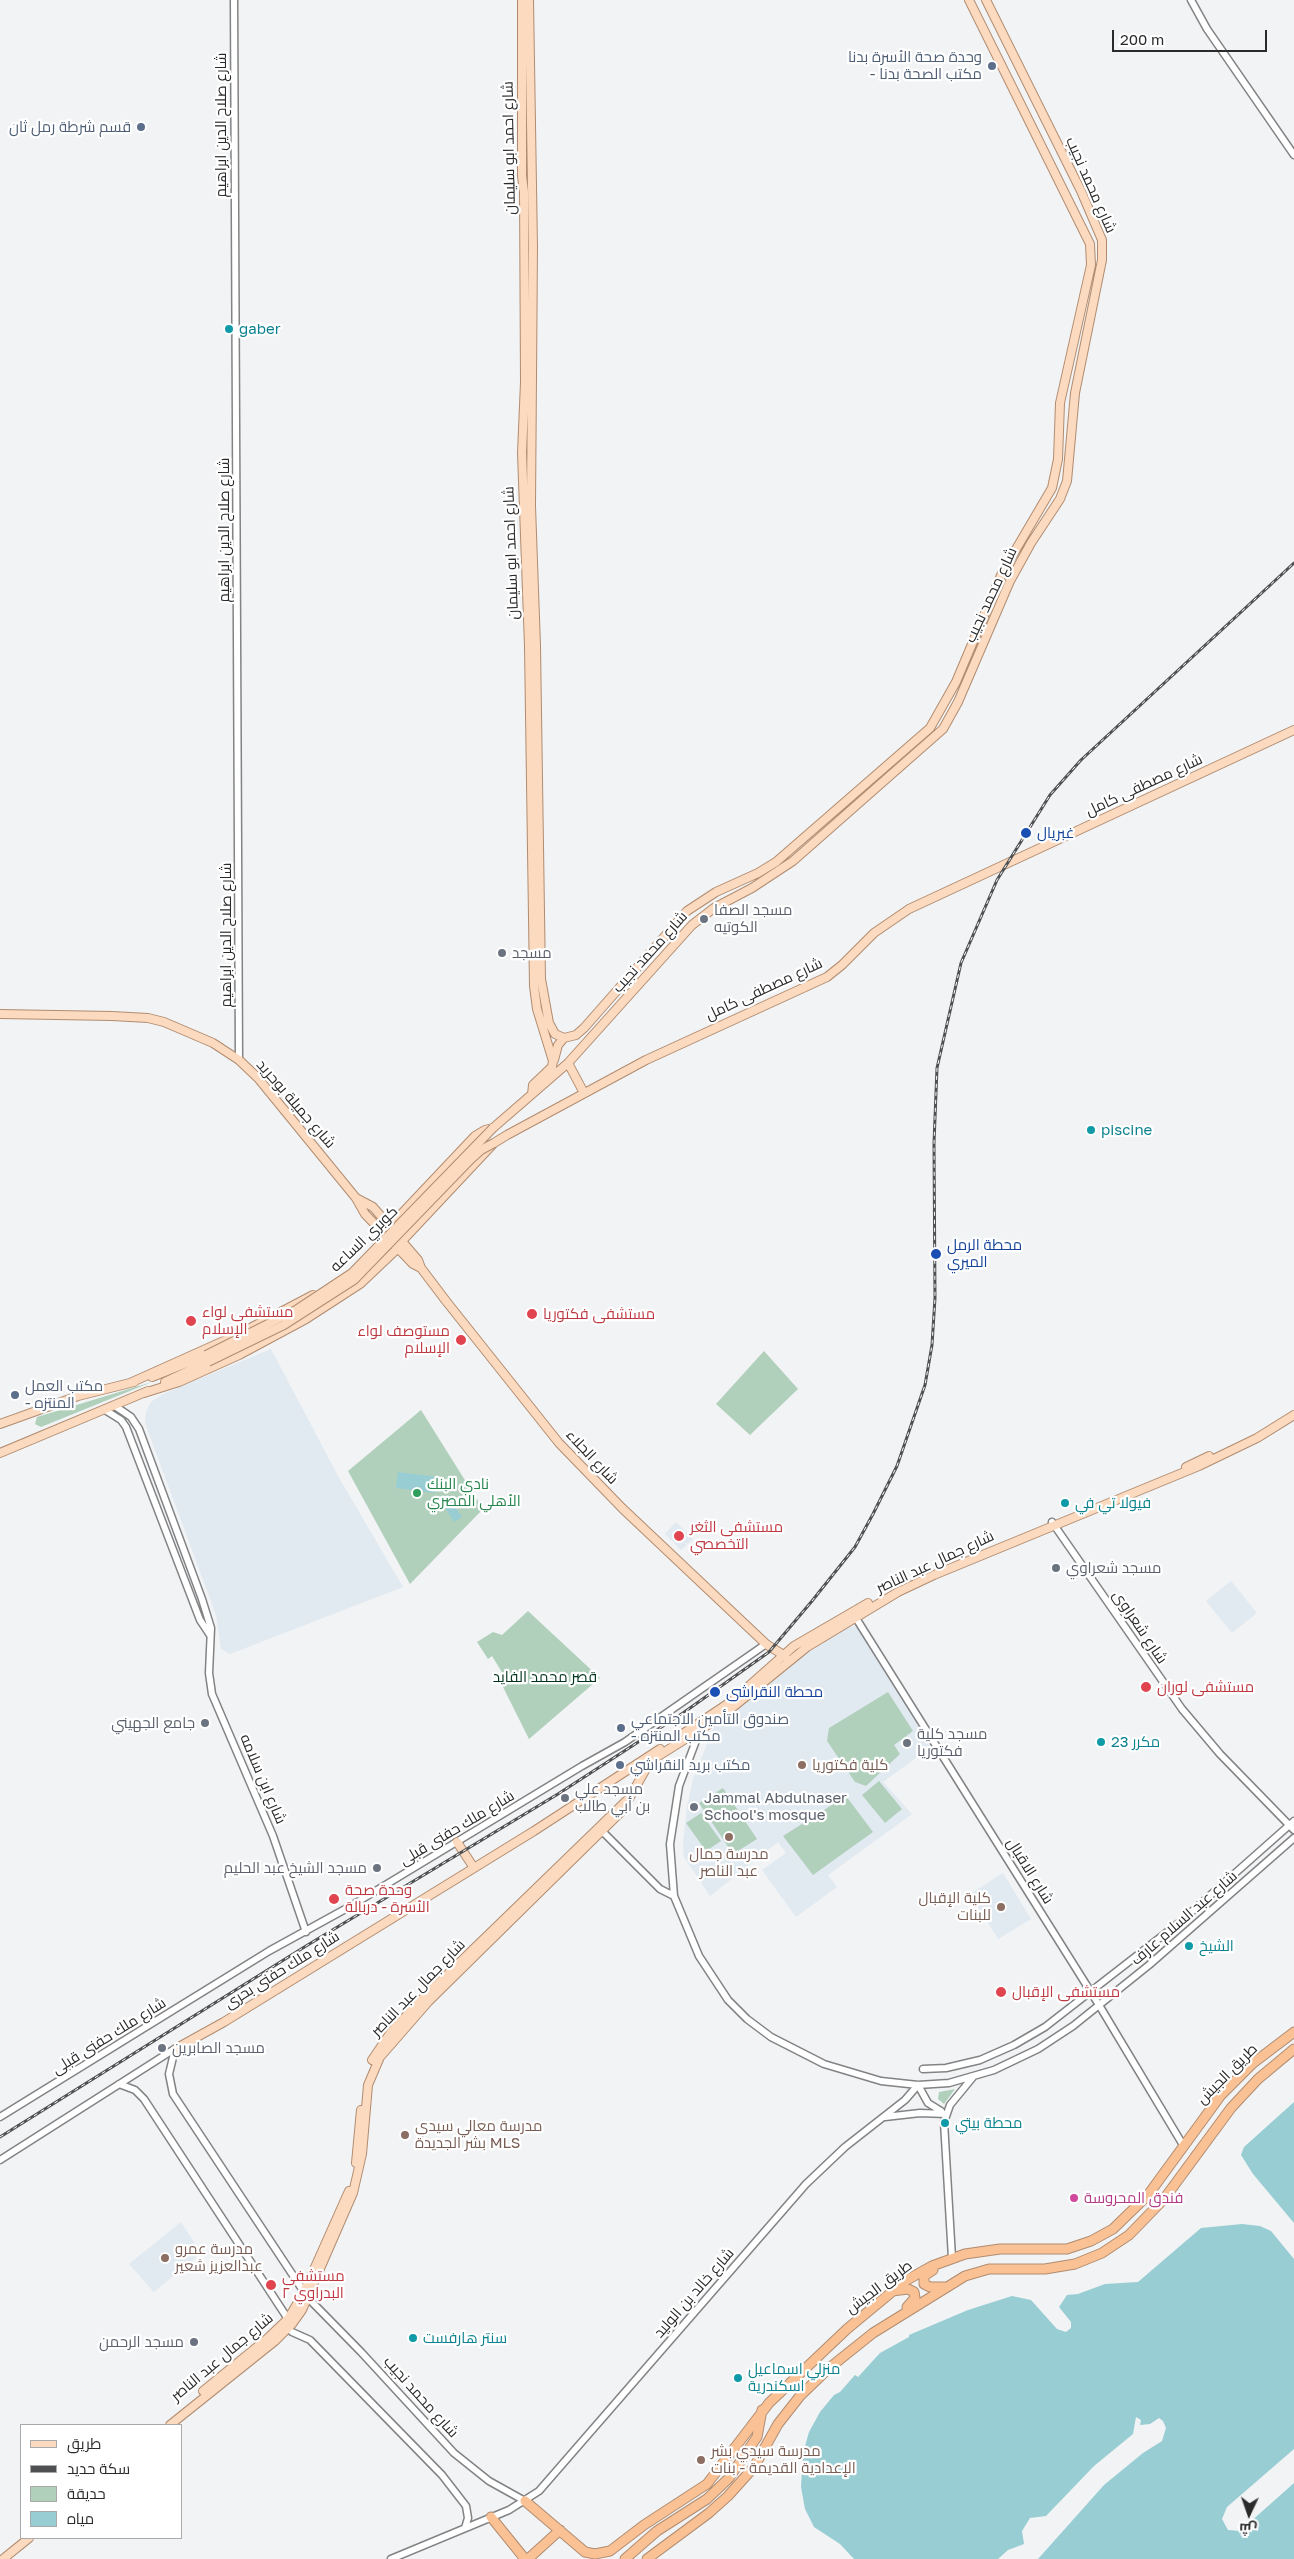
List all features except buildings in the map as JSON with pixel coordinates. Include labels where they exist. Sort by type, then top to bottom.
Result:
[{"type":"highway","name":"طريق الجيش","points":[[525,2501],[585,2552],[595,2554],[610,2551],[644,2524],[707,2484],[727,2460],[762,2410],[813,2360],[891,2291],[919,2272],[965,2254],[1000,2249],[1067,2248],[1103,2236],[1123,2220],[1148,2195],[1228,2087],[1252,2064],[1294,2032]]},
{"type":"highway","name":"طريق الجيش","points":[[647,2559],[709,2513],[738,2487],[754,2466],[785,2414],[814,2382],[857,2344],[958,2279],[980,2271],[1056,2268],[1084,2261],[1111,2248],[1137,2228],[1156,2209],[1240,2098],[1294,2049]]},
{"type":"highway","points":[[945,2287],[926,2286],[923,2282],[924,2276],[965,2254]]},
{"type":"highway","points":[[891,2291],[908,2289],[914,2292],[914,2300],[906,2312]]},
{"type":"highway","points":[[625,2559],[652,2535],[715,2492],[732,2474],[751,2448],[759,2431],[762,2410]]},
{"type":"highway","points":[[492,2517],[526,2559],[560,2530]]},
{"type":"main road","name":"شارع احمد ابو سليمان","points":[[522,0],[522,176],[524,192],[522,453],[527,505],[541,979],[549,1024],[555,1034],[564,1038]]},
{"type":"main road","name":"شارع احمد ابو سليمان","points":[[527,505],[532,453],[533,354],[529,0]]},
{"type":"main road","name":"شارع محمد نجيب","points":[[564,1038],[576,1035],[584,1028],[687,911],[716,892],[758,873],[786,853],[930,728],[956,682],[1002,573],[1052,488],[1057,466],[1060,403],[1091,264],[1088,238],[969,0]]},
{"type":"main road","name":"شارع محمد نجيب","points":[[568,1063],[692,925],[714,908],[752,888],[793,861],[823,837],[863,798],[908,762],[948,722],[1010,581],[1064,490],[1070,457],[1075,393],[1094,307],[1102,260],[1100,233],[1081,190],[986,0]]},
{"type":"main road","points":[[1002,63],[1005,56],[1012,54]]},
{"type":"main road","points":[[1006,72],[1013,70],[1017,64]]},
{"type":"main road","points":[[522,176],[532,177]]},
{"type":"main road","points":[[524,268],[533,270]]},
{"type":"main road","points":[[1083,303],[1094,307]]},
{"type":"main road","points":[[1072,344],[1085,347]]},
{"type":"main road","points":[[524,352],[533,354]]},
{"type":"main road","points":[[522,453],[532,453]]},
{"type":"main road","name":"شارع احمد ابو سليمان","points":[[533,678],[534,986],[537,1009],[553,1061]]},
{"type":"main road","name":"شارع مصطفى كامل","points":[[402,1241],[494,1143],[584,1092],[660,1053],[827,977],[874,933],[908,909],[1294,730]]},
{"type":"main road","points":[[786,853],[793,861]]},
{"type":"main road","name":"شارع جميلة بوحريد","points":[[0,1014],[112,1016],[158,1020],[207,1040],[239,1060],[275,1097],[356,1198]]},
{"type":"main road","points":[[532,1094],[533,1085],[552,1067],[558,1045],[564,1038]]},
{"type":"main road","points":[[390,1226],[475,1136],[493,1128],[568,1063],[584,1092]]},
{"type":"main road","name":"كوبري الساعه","points":[[207,1358],[296,1310],[352,1273],[493,1128]]},
{"type":"main road","name":"كوبري الساعه","points":[[207,1358],[284,1324],[354,1280],[471,1159],[481,1150],[494,1143]]},
{"type":"main road","name":"شارع الجلاء","points":[[356,1198],[368,1202],[390,1226],[418,1260],[421,1268],[514,1389],[559,1443],[622,1508],[766,1644],[786,1657]]},
{"type":"main road","name":"شارع الجلاء","points":[[356,1198],[365,1214],[415,1266],[421,1268]]},
{"type":"main road","points":[[130,1383],[278,1315],[341,1277],[360,1262],[384,1234]]},
{"type":"main road","points":[[144,1393],[178,1382],[239,1355],[306,1320],[351,1291],[398,1248]]},
{"type":"main road","points":[[341,1277],[351,1280],[351,1291]]},
{"type":"main road","points":[[0,1424],[78,1396],[162,1374],[207,1358]]},
{"type":"main road","points":[[0,1453],[144,1393],[207,1358]]},
{"type":"main road","name":"شارع جمال عبد الناصر","points":[[628,1770],[721,1709],[771,1665],[854,1614],[934,1575],[1175,1472],[1235,1444],[1294,1410]]},
{"type":"main road","name":"شارع جمال عبد الناصر","points":[[1053,1524],[1199,1466],[1257,1438],[1294,1415]]},
{"type":"main road","points":[[766,1644],[771,1665],[768,1676]]},
{"type":"main road","name":"شارع جمال عبد الناصر","points":[[165,2424],[270,2337],[306,2295],[355,2188],[362,2154],[368,2085],[380,2057],[428,2002],[622,1811],[655,1758],[734,1706],[786,1657]]},
{"type":"main road","points":[[628,1770],[637,1785]]},
{"type":"main road","name":"شارع ملك حفنى بحرى","points":[[176,2048],[224,2022],[474,1868],[628,1770]]},
{"type":"main road","name":"شارع جمال عبد الناصر","points":[[171,2424],[288,2328],[299,2315],[350,2188],[357,2157],[363,2086],[370,2066],[381,2045],[426,1995],[618,1807],[630,1798]]},
{"type":"main road","points":[[457,1842],[474,1868]]},
{"type":"main road","points":[[1,2558],[22,2539]]},
{"type":"main road","points":[[1,2558],[28,2539]]},
{"type":"street","name":"شارع صلاح الدين ابراهيم","points":[[234,0],[233,184],[237,504],[239,1060]]},
{"type":"street","points":[[1192,0],[1207,29],[1294,155]]},
{"type":"street","name":"شارع ابن سلامه","points":[[115,1406],[131,1417],[139,1429],[208,1616],[210,1635],[209,1673],[212,1694],[261,1805],[306,1932]]},
{"type":"street","points":[[105,1410],[121,1420],[126,1427],[200,1620],[210,1635]]},
{"type":"street","name":"شارع شعراوى","points":[[1053,1524],[1182,1709],[1214,1748],[1292,1826]]},
{"type":"street","name":"شارع الاقبال","points":[[854,1614],[1092,1993],[1184,2144]]},
{"type":"street","name":"شارع ملك حفنى قبلى","points":[[0,2116],[269,1951],[306,1932],[639,1734],[766,1644]]},
{"type":"street","name":"شارع عبد السلام عارف","points":[[700,1729],[683,1771],[673,1815],[670,1859],[674,1896],[693,1943],[712,1979],[737,2010],[758,2028],[797,2052],[838,2070],[881,2081],[918,2085],[937,2084],[973,2077],[1038,2049],[1099,2005],[1221,1904],[1294,1838]]},
{"type":"street","name":"شارع عبد السلام عارف","points":[[923,2069],[960,2065],[997,2054],[1045,2027],[1092,1993],[1195,1909],[1292,1826]]},
{"type":"street","points":[[602,1831],[660,1888],[674,1896]]},
{"type":"street","name":"شارع محمد نجيب","points":[[176,2048],[169,2074],[173,2094],[306,2295],[454,2453],[489,2481],[525,2501]]},
{"type":"street","name":"شارع ملك حفنى بحرى","points":[[0,2160],[176,2048]]},
{"type":"street","points":[[952,2258],[944,2134],[946,2113],[955,2098],[973,2077]]},
{"type":"street","points":[[120,2084],[135,2090],[144,2099],[288,2318]]},
{"type":"street","points":[[918,2085],[928,2103],[946,2113]]},
{"type":"street","name":"شارع خالد بن الوليد","points":[[391,2559],[492,2517],[525,2501],[545,2485],[806,2184],[842,2149],[905,2100],[918,2085]]},
{"type":"street","points":[[882,2117],[907,2113],[946,2113]]},
{"type":"street","points":[[288,2328],[292,2332],[310,2340],[442,2475],[466,2506],[468,2518],[466,2528]]},
{"type":"shaded area","points":[[271,1349],[338,1476],[403,1587],[230,1654],[221,1649],[216,1615],[145,1423],[146,1412],[151,1402],[163,1394]]},
{"type":"shaded area","name":"مستشفى الثغر التخصصي","points":[[676,1522],[693,1539],[688,1544],[684,1543],[687,1545],[681,1550],[665,1534]]},
{"type":"shaded area","points":[[1231,1581],[1257,1613],[1232,1633],[1206,1601]]},
{"type":"shaded area","name":"كلية فكتوريا","points":[[849,1626],[856,1627],[931,1747],[883,1782],[912,1814],[828,1875],[837,1887],[796,1917],[762,1870],[786,1853],[778,1842],[710,1896],[684,1857],[683,1843],[687,1807],[693,1779],[714,1727],[799,1659]]},
{"type":"shaded area","name":"كلية الإقبال للبنات","points":[[1003,1873],[1031,1919],[998,1939],[970,1894]]},
{"type":"shaded area","name":"مدرسة عمرو عبدالعزيز شعير","points":[[181,2222],[201,2253],[154,2292],[129,2264]]},
{"type":"green space","points":[[764,1351],[798,1389],[750,1435],[716,1404]]},
{"type":"green space","points":[[152,1382],[41,1427],[35,1424],[37,1417]]},
{"type":"green space","name":"نادي البنك الأهلي المصري","points":[[421,1410],[483,1509],[410,1584],[348,1471]]},
{"type":"green space","name":"قصر محمد الفايد","points":[[528,1611],[600,1678],[529,1739],[503,1687],[508,1682],[492,1656],[488,1659],[477,1642],[493,1632],[502,1635]]},
{"type":"green space","points":[[888,1692],[913,1731],[894,1745],[900,1754],[866,1786],[855,1782],[827,1741],[829,1728]]},
{"type":"green space","points":[[879,1781],[902,1809],[885,1823],[862,1795]]},
{"type":"green space","points":[[723,1788],[757,1839],[733,1854],[699,1803]]},
{"type":"green space","points":[[846,1796],[873,1832],[813,1875],[783,1836]]},
{"type":"green space","points":[[701,1813],[721,1841],[706,1851],[686,1823]]},
{"type":"green space","points":[[955,2089],[944,2104],[938,2099],[939,2092]]},
{"type":"water","points":[[398,1472],[437,1477],[435,1493],[396,1488]]},
{"type":"water","points":[[451,1501],[462,1517],[454,1522],[444,1506]]},
{"type":"water","points":[[1294,2102],[1294,2223],[1253,2174],[1241,2155],[1244,2147]]},
{"type":"water","points":[[1242,2224],[1260,2226],[1271,2231],[1294,2259],[1294,2449],[1227,2507],[1222,2519],[1228,2530],[1240,2531],[1294,2483],[1294,2559],[1038,2559],[1104,2485],[1143,2453],[1162,2441],[1166,2428],[1163,2421],[1159,2418],[1150,2424],[1140,2425],[1141,2420],[1136,2417],[1133,2434],[1094,2466],[1046,2516],[1030,2518],[1022,2531],[1024,2544],[1008,2550],[998,2559],[854,2559],[840,2544],[814,2527],[805,2509],[801,2487],[803,2453],[809,2432],[820,2412],[834,2395],[840,2392],[855,2375],[858,2377],[880,2353],[909,2337],[909,2335],[968,2310],[1012,2296],[1031,2300],[1057,2329],[1066,2332],[1071,2328],[1071,2322],[1059,2307],[1067,2295],[1078,2294],[1105,2284],[1138,2282],[1201,2228]]},
{"type":"railway","points":[[0,2137],[306,1946],[558,1794],[683,1713],[769,1652],[812,1601],[855,1547],[873,1514],[897,1466],[925,1385],[932,1345],[935,1298],[934,1143],[937,1068],[961,963],[997,880],[1050,795],[1081,760],[1294,563]]},
{"type":"place","name":"وحدة صحة الأسرة بدنا - مكتب الصحة بدنا","points":[[992,66]]},
{"type":"place","name":"قسم شرطة رمل ثان","points":[[141,127]]},
{"type":"place","name":"gaber","points":[[229,329]]},
{"type":"place","name":"غبريال","points":[[1026,833]]},
{"type":"place","name":"مسجد الصفا الكوتيه","points":[[704,919]]},
{"type":"place","name":"مسجد","points":[[502,953]]},
{"type":"place","name":"piscine","points":[[1091,1130]]},
{"type":"place","name":"محطة الرمل الميري","points":[[936,1254]]},
{"type":"place","name":"مستشفى فكتوريا","points":[[532,1314]]},
{"type":"place","name":"مستشفى لواء الإسلام","points":[[191,1321]]},
{"type":"place","name":"مستوصف لواء الإسلام","points":[[461,1340]]},
{"type":"place","name":"مكتب العمل - المنتزه","points":[[15,1395]]},
{"type":"place","name":"نادي البنك الأهلي المصري","points":[[417,1493]]},
{"type":"place","name":"فيولا تي في","points":[[1065,1503]]},
{"type":"place","name":"مستشفى الثغر التخصصي","points":[[679,1536]]},
{"type":"place","name":"مسجد شعراوي","points":[[1056,1568]]},
{"type":"place","name":"مستشفى لوران","points":[[1146,1687]]},
{"type":"place","name":"محطة النقراشى","points":[[715,1692]]},
{"type":"place","name":"جامع الجهيني","points":[[205,1723]]},
{"type":"place","name":"صندوق التأمين الاجتماعي - مكتب المنتزه","points":[[621,1728]]},
{"type":"place","name":"23 مكرر","points":[[1101,1742]]},
{"type":"place","name":"مسجد كلية فكتوريا","points":[[907,1743]]},
{"type":"place","name":"مكتب بريد النقراشي","points":[[620,1765]]},
{"type":"place","name":"كلية فكتوريا","points":[[802,1765]]},
{"type":"place","name":"مسجد علي بن أبي طالب","points":[[565,1798]]},
{"type":"place","name":"Jammal Abdulnaser School's mosque","points":[[694,1807]]},
{"type":"place","name":"مدرسة جمال عبد الناصر","points":[[729,1837]]},
{"type":"place","name":"مسجد الشيخ عبد الحليم","points":[[377,1868]]},
{"type":"place","name":"وحدة صحة الأسرة - دربالة","points":[[334,1899]]},
{"type":"place","name":"كلية الإقبال للبنات","points":[[1001,1907]]},
{"type":"place","name":"الشيخ","points":[[1189,1946]]},
{"type":"place","name":"مستشفى الإقبال","points":[[1001,1992]]},
{"type":"place","name":"مسجد الصابرين","points":[[162,2048]]},
{"type":"place","name":"محطة بيتي","points":[[945,2123]]},
{"type":"place","name":"مدرسة معالي سيدي بشر الجديدة MLS","points":[[405,2135]]},
{"type":"place","name":"فندق المحروسة","points":[[1074,2198]]},
{"type":"place","name":"مدرسة عمرو عبدالعزيز شعير","points":[[165,2258]]},
{"type":"place","name":"مستشفى البدراوي ٢","points":[[271,2285]]},
{"type":"place","name":"سنتر هارفست","points":[[413,2338]]},
{"type":"place","name":"مسجد الرحمن","points":[[194,2342]]},
{"type":"place","name":"منزلي اسماعيل اسكندرية","points":[[738,2378]]},
{"type":"place","name":"مدرسة سيدي بشر الإعدادية القديمة - بنات","points":[[701,2460]]}]
